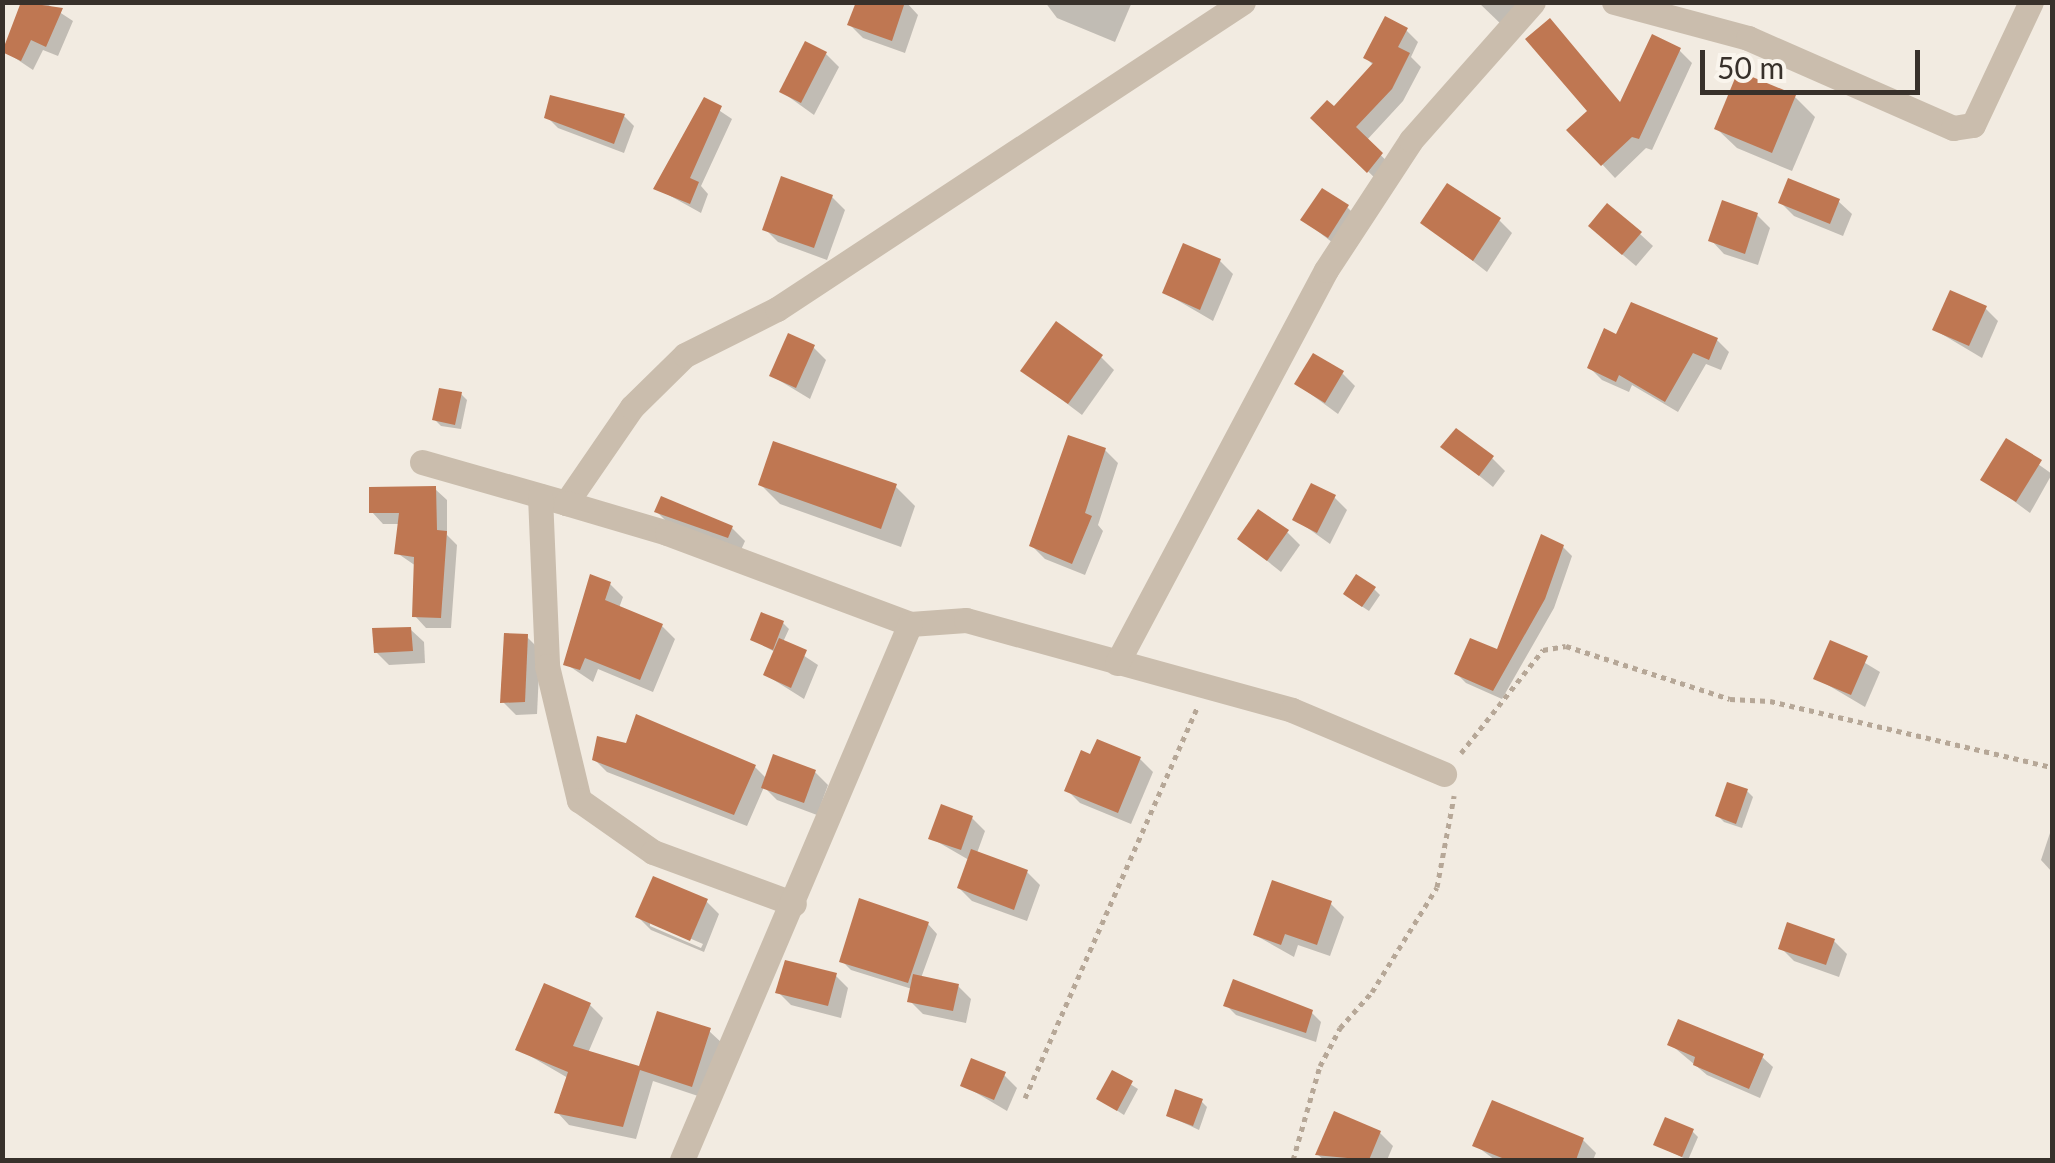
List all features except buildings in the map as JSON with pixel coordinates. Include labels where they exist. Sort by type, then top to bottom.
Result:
[{"type":"street","points":[[566,504],[632,407],[685,355],[777,310],[1242,2]]},
{"type":"street","points":[[1117,662],[1326,270],[1411,140],[1532,2]]},
{"type":"street","points":[[1614,2],[1748,38],[1953,128],[1973,125],[2032,2]]},
{"type":"street","points":[[422,462],[566,504],[910,624],[966,620],[1292,710],[1444,774]]},
{"type":"street","points":[[540,496],[547,666],[580,800],[653,852],[794,904]]},
{"type":"street","points":[[682,1160],[910,624]]},
{"type":"path","points":[[1293,1160],[1320,1066],[1340,1028],[1372,992],[1437,887],[1455,814],[1444,774],[1543,650],[1566,646],[1730,698],[1770,702],[2052,768]]},
{"type":"path","points":[[1026,1098],[1206,687]]}]
